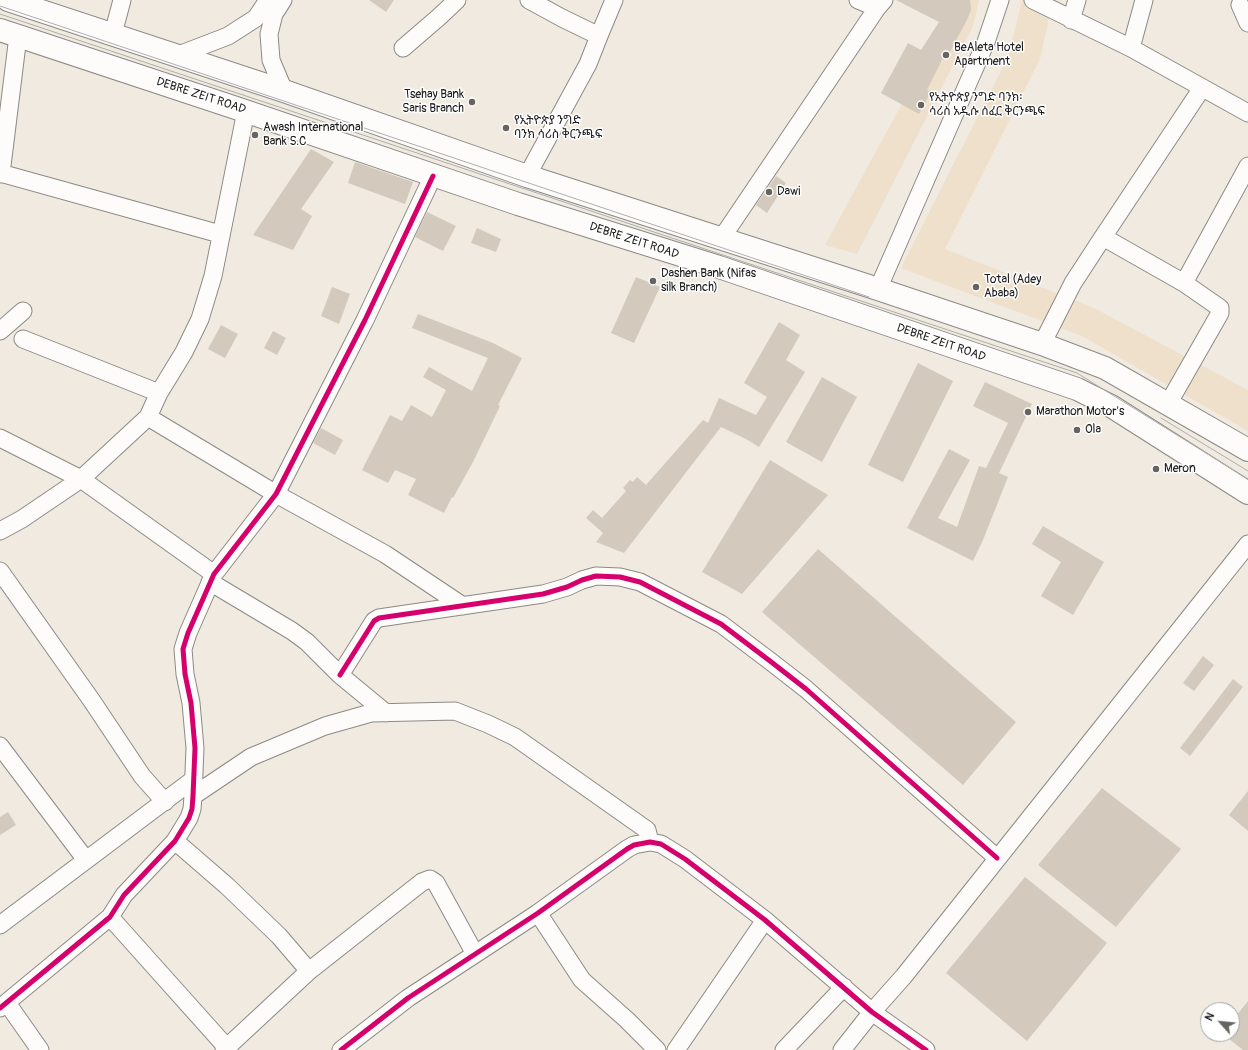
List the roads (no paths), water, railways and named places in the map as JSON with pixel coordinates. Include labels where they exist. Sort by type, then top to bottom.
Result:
[{"type":"main road","points":[[8,0],[284,91],[527,176],[878,289],[1042,344],[1106,368],[1248,450]]},
{"type":"main road","name":"DEBRE ZEIT ROAD","points":[[9,33],[246,111],[433,176],[719,267],[1077,389],[1111,406],[1248,493]]},
{"type":"street","points":[[113,34],[122,0]]},
{"type":"street","points":[[176,56],[228,36],[256,18],[268,0]]},
{"type":"street","points":[[283,0],[274,14],[269,34],[271,60],[284,91]]},
{"type":"street","points":[[403,48],[456,0]]},
{"type":"street","points":[[529,0],[599,36]]},
{"type":"street","points":[[527,176],[588,64],[614,0]]},
{"type":"street","points":[[721,239],[880,4],[858,0]]},
{"type":"street","points":[[878,289],[986,42],[1000,0]]},
{"type":"street","points":[[1033,0],[1071,20],[1131,48],[1248,113]]},
{"type":"street","points":[[1071,20],[1077,0]]},
{"type":"street","points":[[1131,48],[1144,0]]},
{"type":"street","points":[[1240,5],[1248,23]]},
{"type":"street","points":[[9,33],[1,173],[220,234]]},
{"type":"street","points":[[1042,344],[1073,283],[1202,88]]},
{"type":"street","points":[[0,531],[22,519],[81,478],[148,417],[159,393],[184,352],[200,319],[213,276],[220,234],[246,111]]},
{"type":"street","points":[[1184,283],[1248,166]]},
{"type":"street","points":[[40,1050],[4,1006],[110,917],[124,895],[175,841],[189,818],[192,809],[194,787],[195,748],[191,703],[185,674],[183,649],[188,633],[212,578],[276,494],[362,326],[433,176]]},
{"type":"street","points":[[1104,236],[1184,283],[1215,303],[1220,308],[1220,313],[1168,404]]},
{"type":"street","points":[[0,331],[23,311]]},
{"type":"street","points":[[23,340],[159,393]]},
{"type":"street","points":[[148,417],[276,494],[385,554],[463,606]]},
{"type":"street","points":[[0,438],[81,478],[212,578],[307,642],[340,675],[386,713]]},
{"type":"street","points":[[842,1050],[872,1012],[904,976],[1248,544]]},
{"type":"street","points":[[0,572],[92,701],[142,776],[165,802]]},
{"type":"street","points":[[340,675],[374,622],[379,618],[544,594],[596,576],[620,577],[640,582],[721,624],[770,661],[806,689],[997,858]]},
{"type":"street","points":[[0,925],[165,802],[251,757],[288,740],[325,726],[371,713],[455,711],[488,724],[515,737],[647,830],[650,842]]},
{"type":"street","points":[[0,746],[86,860]]},
{"type":"street","points":[[175,841],[227,886],[279,936],[309,971]]},
{"type":"street","points":[[345,1049],[408,998],[538,913],[626,849],[634,845],[650,842],[660,844],[680,856],[765,920],[872,1012],[926,1050]]},
{"type":"street","points":[[110,917],[227,1049],[309,971],[422,882],[430,879],[436,882],[475,954]]},
{"type":"street","points":[[538,913],[582,980],[627,1020],[657,1050]]},
{"type":"street","points":[[676,1050],[765,920]]},
{"type":"street","points":[[784,1050],[844,987]]},
{"type":"tram line","points":[[0,6],[869,297]]},
{"type":"tram line","points":[[0,14],[1077,373],[1248,479]]},
{"type":"tram line","points":[[1161,418],[1248,471]]},
{"type":"place","name":"BeAleta Hotel Apartment","points":[[946,55]]},
{"type":"place","name":"Tsehay Bank Saris Branch","points":[[472,102]]},
{"type":"place","name":"የኢትዮጵያ ንግድ ባንክ፡ ሳሪስ አዲሱ ሰፈር ቅርንጫፍ","points":[[921,105]]},
{"type":"place","name":"የኢትዮጵያ ንግድ ባንክ ሳሪስ ቅርንጫፍ","points":[[506,128]]},
{"type":"place","name":"Awash International Bank S.C","points":[[255,135]]},
{"type":"place","name":"Dawi","points":[[769,192]]},
{"type":"place","name":"Dashen Bank (Nifas silk Branch)","points":[[653,281]]},
{"type":"place","name":"Total (Adey Ababa)","points":[[976,287]]},
{"type":"place","name":"Marathon Motor's","points":[[1028,412]]},
{"type":"place","name":"Ola","points":[[1077,430]]},
{"type":"place","name":"Meron","points":[[1156,469]]}]
